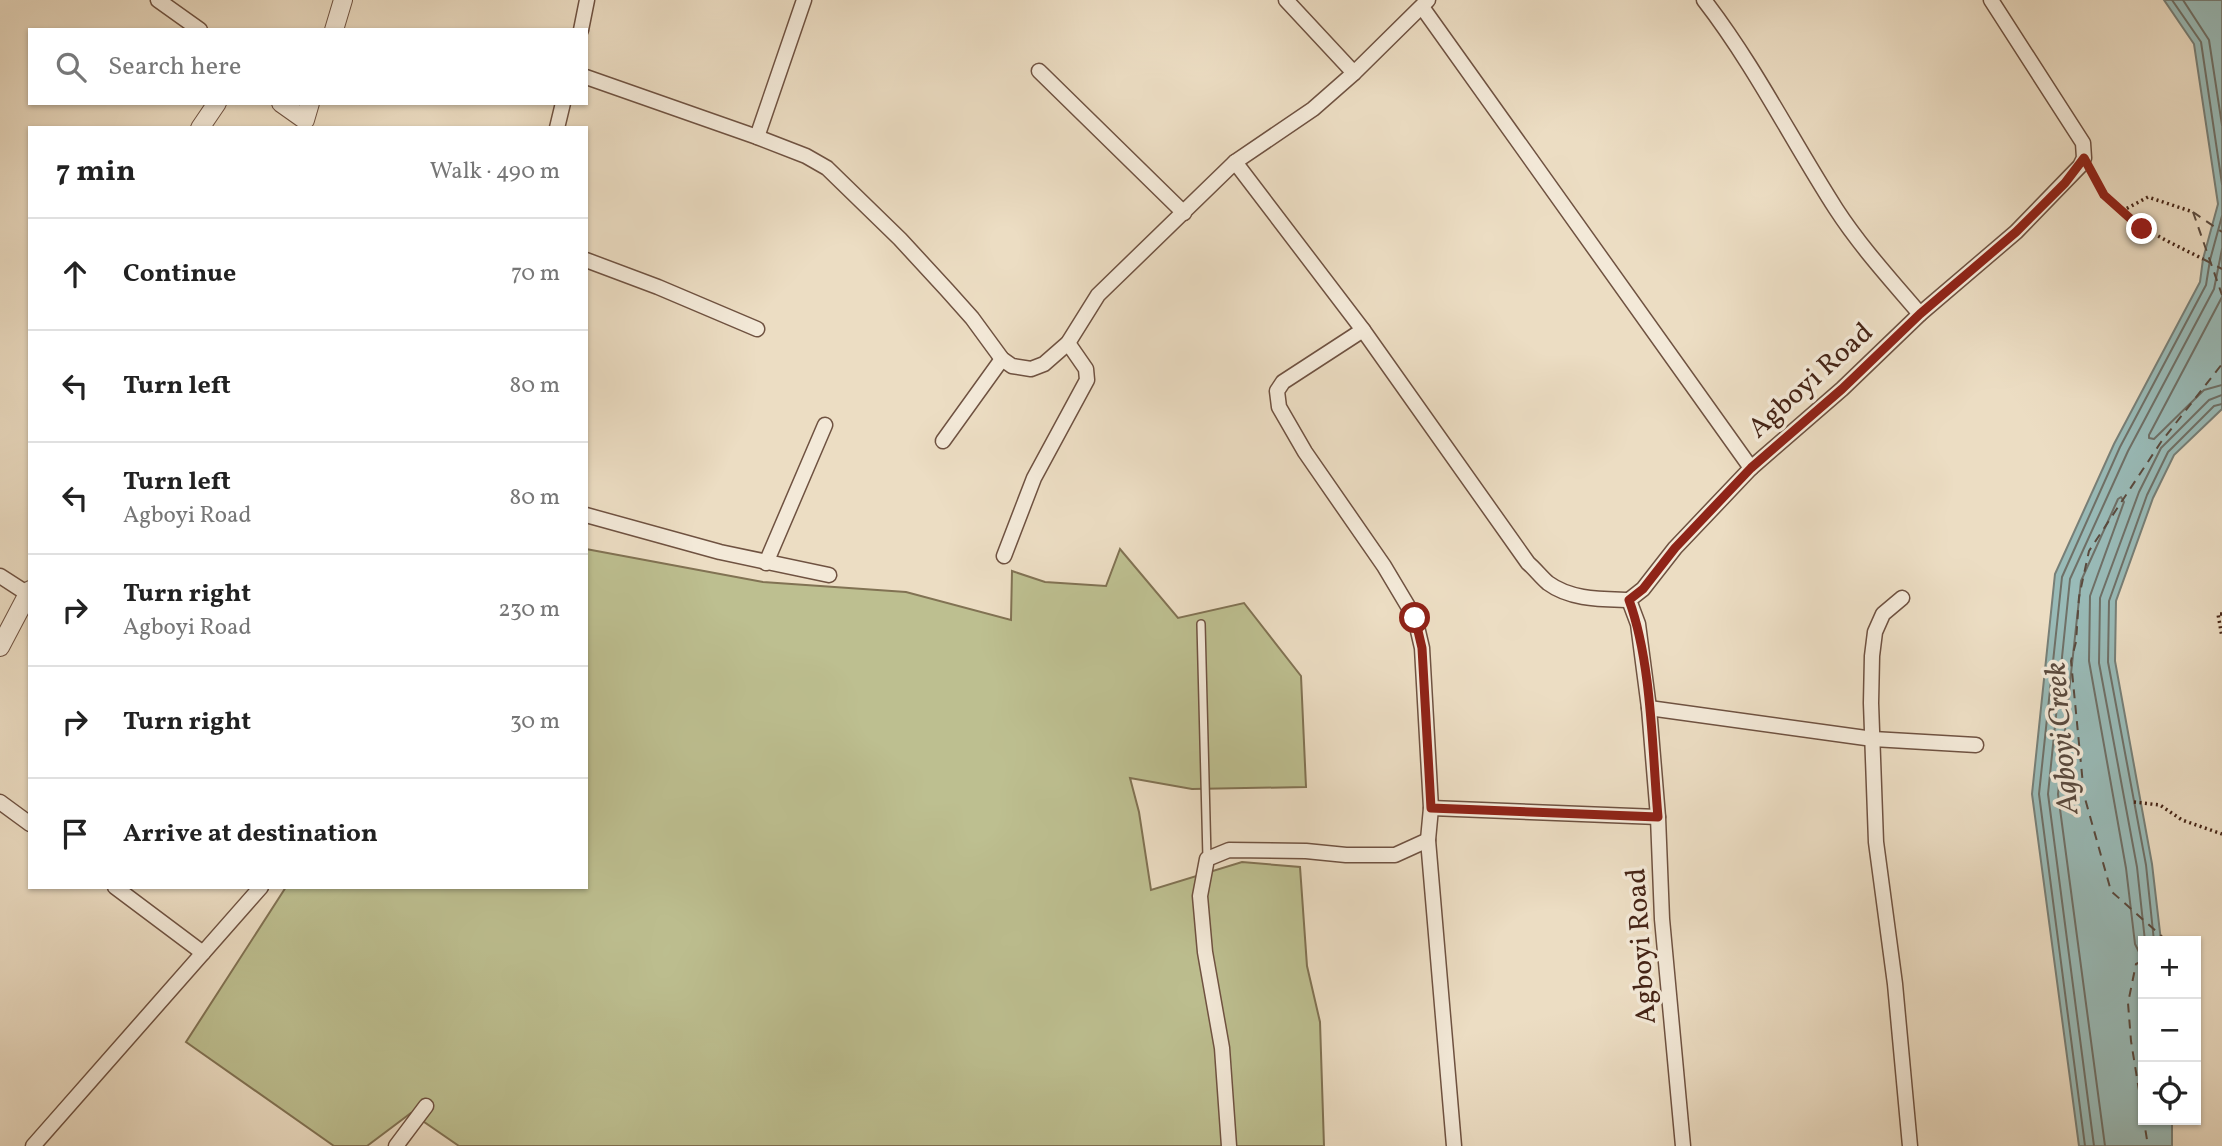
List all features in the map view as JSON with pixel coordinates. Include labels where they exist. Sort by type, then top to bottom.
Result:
[{"type":"street","points":[[158,0],[197,28]]},
{"type":"street","points":[[335,28],[344,0]]},
{"type":"street","points":[[581,28],[587,0]]},
{"type":"street","points":[[757,138],[804,0]]},
{"type":"street","points":[[1286,0],[1354,73]]},
{"type":"street","points":[[1704,0],[1741,50],[1837,210],[1882,270],[1920,314]]},
{"type":"street","points":[[1991,0],[2083,143],[2084,158]]},
{"type":"street","points":[[588,78],[806,156],[827,169],[909,249],[972,318],[1002,359],[1012,366],[1031,369],[1044,364],[1068,344],[1098,295],[1236,162],[1313,108],[1354,73],[1425,4],[1751,468]]},
{"type":"street","points":[[1039,71],[1184,214]]},
{"type":"street","points":[[201,126],[216,105]]},
{"type":"street","points":[[285,105],[309,117]]},
{"type":"street","points":[[557,126],[563,105]]},
{"type":"street","name":"Agboyi Road","points":[[1683,1146],[1662,919],[1658,817],[1648,708],[1638,624],[1629,600],[1643,589],[1675,548],[1751,468],[1842,389],[1920,314],[2016,232],[2065,183],[2084,158]]},
{"type":"street","points":[[1236,162],[1363,330],[1528,563],[1549,584],[1570,593],[1582,597],[1629,600]]},
{"type":"street","points":[[588,261],[757,329]]},
{"type":"street","points":[[1363,330],[1283,382],[1277,391],[1279,407],[1305,452],[1384,566],[1415,618],[1422,648],[1431,808],[1428,840],[1454,1146]]},
{"type":"street","points":[[1004,556],[1034,478],[1087,380],[1086,369],[1068,344]]},
{"type":"street","points":[[943,442],[1002,359]]},
{"type":"street","points":[[765,563],[825,425]]},
{"type":"street","points":[[588,516],[765,563],[830,575]]},
{"type":"street","points":[[0,576],[28,591]]},
{"type":"street","points":[[0,647],[28,594]]},
{"type":"street","points":[[1902,598],[1883,614],[1875,632],[1871,677],[1876,842],[1898,1010],[1910,1146]]},
{"type":"street","points":[[1648,708],[1873,739],[1976,745]]},
{"type":"street","points":[[0,802],[28,823]]},
{"type":"street","points":[[1431,808],[1658,817]]},
{"type":"street","points":[[1229,1146],[1222,1048],[1205,952],[1200,896],[1207,859],[1229,850],[1395,855],[1428,840]]},
{"type":"street","points":[[118,889],[203,953]]},
{"type":"street","points":[[33,1146],[259,889]]},
{"type":"street","points":[[396,1146],[426,1106]]},
{"type":"lane","points":[[1201,624],[1207,859]]},
{"type":"path","points":[[2084,158],[2104,195],[2142,229],[2203,259]]},
{"type":"path","points":[[2122,211],[2148,197],[2193,212]]},
{"type":"path","points":[[2222,614],[2218,614],[2222,637]]},
{"type":"path","points":[[2134,802],[2160,806],[2182,820],[2222,834]]},
{"type":"green space","points":[[588,549],[763,582],[906,592],[1011,620],[1012,571],[1045,582],[1106,586],[1120,549],[1178,618],[1244,603],[1301,676],[1306,787],[1192,789],[1130,778],[1139,812],[1151,890],[1242,862],[1300,867],[1307,966],[1320,1022],[1324,1146],[459,1146],[411,1113],[367,1146],[334,1146],[186,1042],[285,889],[588,889]]},
{"type":"water","name":"Agboyi Creek","points":[[2164,0],[2222,0],[2222,409],[2174,455],[2153,498],[2116,601],[2115,661],[2152,864],[2160,936],[2138,936],[2138,1125],[2172,1125],[2172,1146],[2079,1146],[2032,794],[2055,574],[2114,444],[2200,282],[2203,259],[2218,204],[2194,44]]},
{"type":"ferry route","points":[[2193,212],[2222,295]]},
{"type":"ferry route","points":[[2193,212],[2222,232]]},
{"type":"ferry route","points":[[2203,259],[2222,269]]},
{"type":"ferry route","points":[[2161,936],[2111,891],[2084,795],[2071,661],[2076,642],[2079,597],[2089,551],[2161,442],[2222,364]]},
{"type":"ferry route","points":[[2138,963],[2128,1003],[2131,1041],[2148,1146]]},
{"type":"route","points":[[1415,618],[1422,648],[1431,808],[1658,817],[1643,657],[1638,624],[1629,600],[1643,589],[1675,548],[1751,468],[1842,389],[1920,314],[2016,232],[2065,183],[2084,158],[2104,195],[2142,229]]}]
